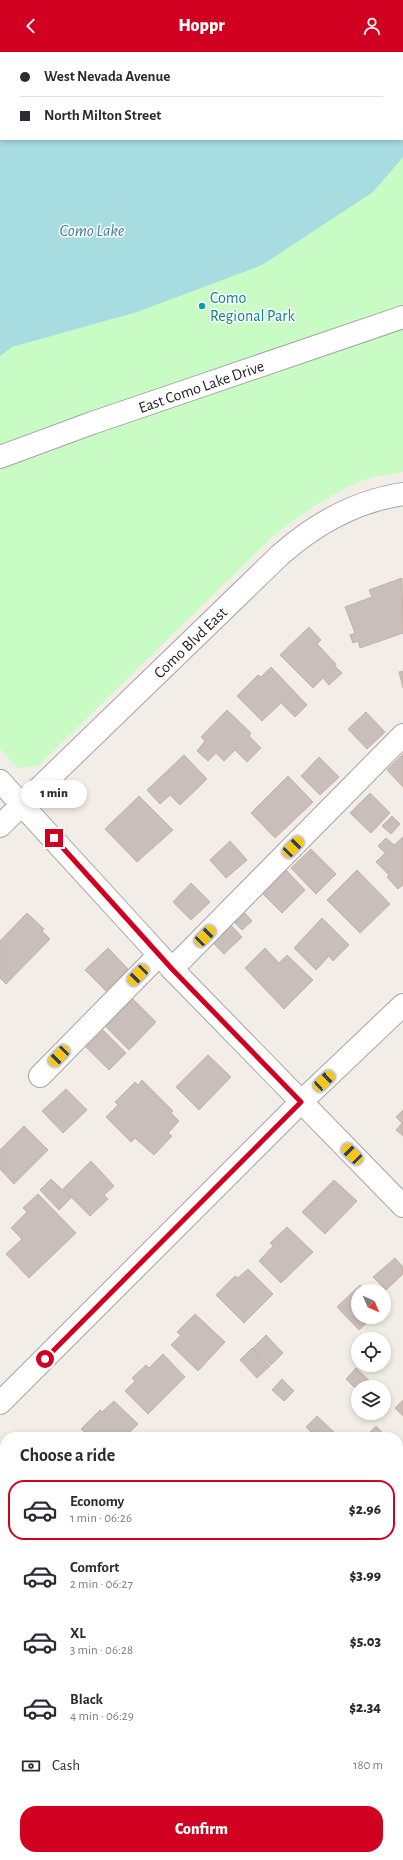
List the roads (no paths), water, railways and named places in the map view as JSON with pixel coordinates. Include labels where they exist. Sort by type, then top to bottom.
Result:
[{"type":"street","name":"East Como Lake Drive","points":[[0,457],[92,423],[403,317]]},
{"type":"street","name":"Como Blvd East","points":[[0,826],[280,554],[302,535],[334,517],[368,502],[403,494]]},
{"type":"street","points":[[40,1076],[165,962],[403,736]]},
{"type":"street","points":[[0,781],[23,803],[165,962],[403,1206]]},
{"type":"street","points":[[0,1403],[301,1102],[403,1005]]},
{"type":"water","name":"Como Lake","points":[[0,140],[403,140],[403,157],[373,192],[262,265],[137,312],[12,347],[0,356]]},
{"type":"place","name":"Como Regional Park","points":[[202,306]]}]
